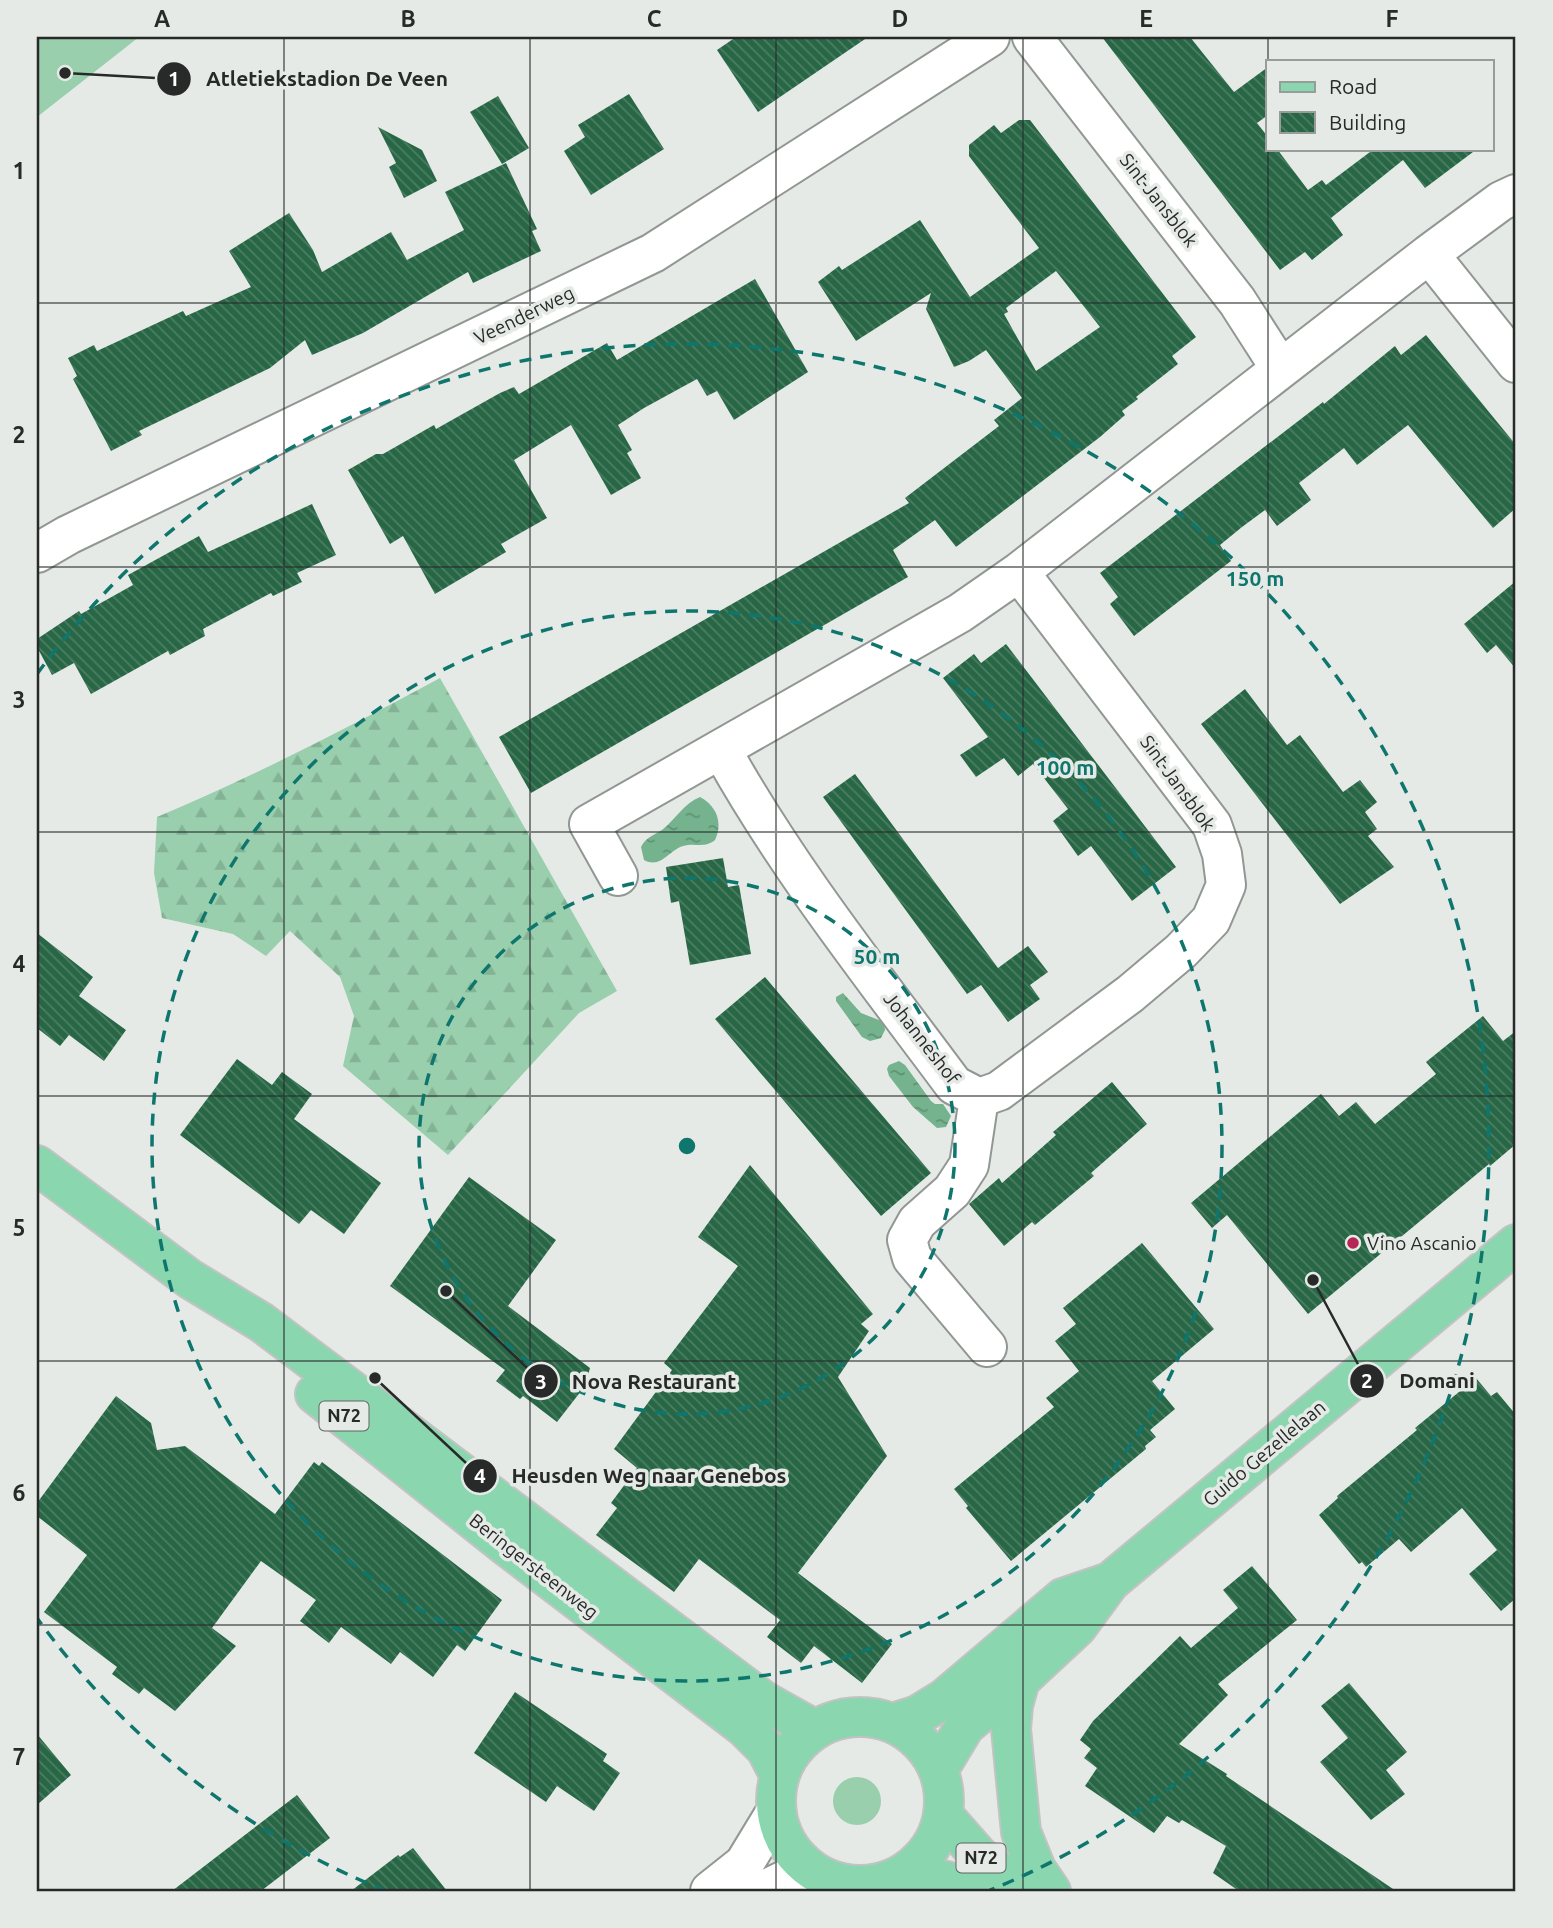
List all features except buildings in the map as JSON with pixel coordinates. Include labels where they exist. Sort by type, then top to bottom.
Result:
[{"type":"main road","name":"Beringersteenweg","points":[[37,1165],[190,1279],[261,1322],[764,1701],[814,1729]]},
{"type":"main road","name":"Guido Gezellelaan","points":[[939,1769],[965,1726],[1077,1627],[1110,1581],[1516,1244]]},
{"type":"main road","name":"Beringersteenweg","points":[[190,1279],[244,1337],[505,1545],[744,1727],[766,1749],[779,1774]]},
{"type":"main road","name":"Guido Gezellelaan","points":[[893,1723],[918,1715],[944,1699],[1063,1598],[1110,1581]]},
{"type":"main road","points":[[1020,1680],[1013,1705],[1011,1729],[1021,1832],[1037,1869],[1051,1891]]},
{"type":"main road","name":"N72","points":[[867,1716],[893,1723],[921,1741],[939,1769],[945,1792],[944,1816],[931,1847],[908,1871],[885,1882],[860,1886],[836,1882],[813,1871],[788,1846],[775,1813],[779,1774],[793,1749],[814,1729],[839,1718],[867,1716]]},
{"type":"main road","name":"N72","points":[[944,1816],[980,1857],[1025,1891]]},
{"type":"main road","name":"N72","points":[[908,1871],[960,1884],[969,1891]]},
{"type":"street","name":"Veenderweg","points":[[37,553],[68,535],[653,253],[990,37]]},
{"type":"street","name":"Sint-Jansblok","points":[[1032,37],[1237,301],[1280,368]]},
{"type":"street","points":[[618,876],[589,824],[960,613],[1019,572],[1429,254],[1501,201],[1516,194]]},
{"type":"street","points":[[1429,254],[1516,363]]},
{"type":"street","name":"Sint-Jansblok","points":[[1019,572],[1212,825],[1222,854],[1226,885],[1211,920],[1181,951],[1130,994]]},
{"type":"street","name":"Johanneshof","points":[[721,749],[746,794],[823,909],[954,1085],[979,1098],[999,1091],[1130,994]]},
{"type":"street","points":[[979,1098],[969,1165],[952,1191],[917,1222],[907,1240],[912,1258],[987,1348]]},
{"type":"street","points":[[710,1891],[744,1864],[775,1813]]},
{"type":"street","points":[[762,1891],[813,1871]]},
{"type":"green space","points":[[37,37],[139,37],[37,117]]},
{"type":"green space","points":[[440,678],[617,991],[579,1013],[448,1155],[343,1066],[354,1016],[340,977],[290,931],[266,956],[233,934],[162,918],[154,873],[157,817],[300,751]]},
{"type":"green space","points":[[857,1777],[874,1784],[881,1801],[874,1818],[857,1825],[840,1818],[833,1801],[840,1784]]},
{"type":"water","points":[[700,797],[711,805],[717,816],[715,840],[707,844],[683,846],[660,861],[644,860],[641,847],[645,841],[662,830],[689,803]]},
{"type":"water","points":[[843,993],[861,1013],[884,1022],[885,1030],[881,1038],[870,1041],[862,1037],[836,1001],[836,997]]},
{"type":"water","points":[[899,1061],[905,1065],[931,1101],[943,1104],[951,1116],[946,1127],[937,1128],[913,1107],[889,1076],[889,1065]]},
{"type":"place","name":"Atletiekstadion De Veen","points":[[65,73]]},
{"type":"place","name":"Vino Ascanio","points":[[1353,1243]]},
{"type":"place","name":"Domani","points":[[1313,1280]]},
{"type":"place","name":"Nova Restaurant","points":[[446,1291]]},
{"type":"place","name":"Heusden Weg naar Genebos","points":[[375,1378]]}]
